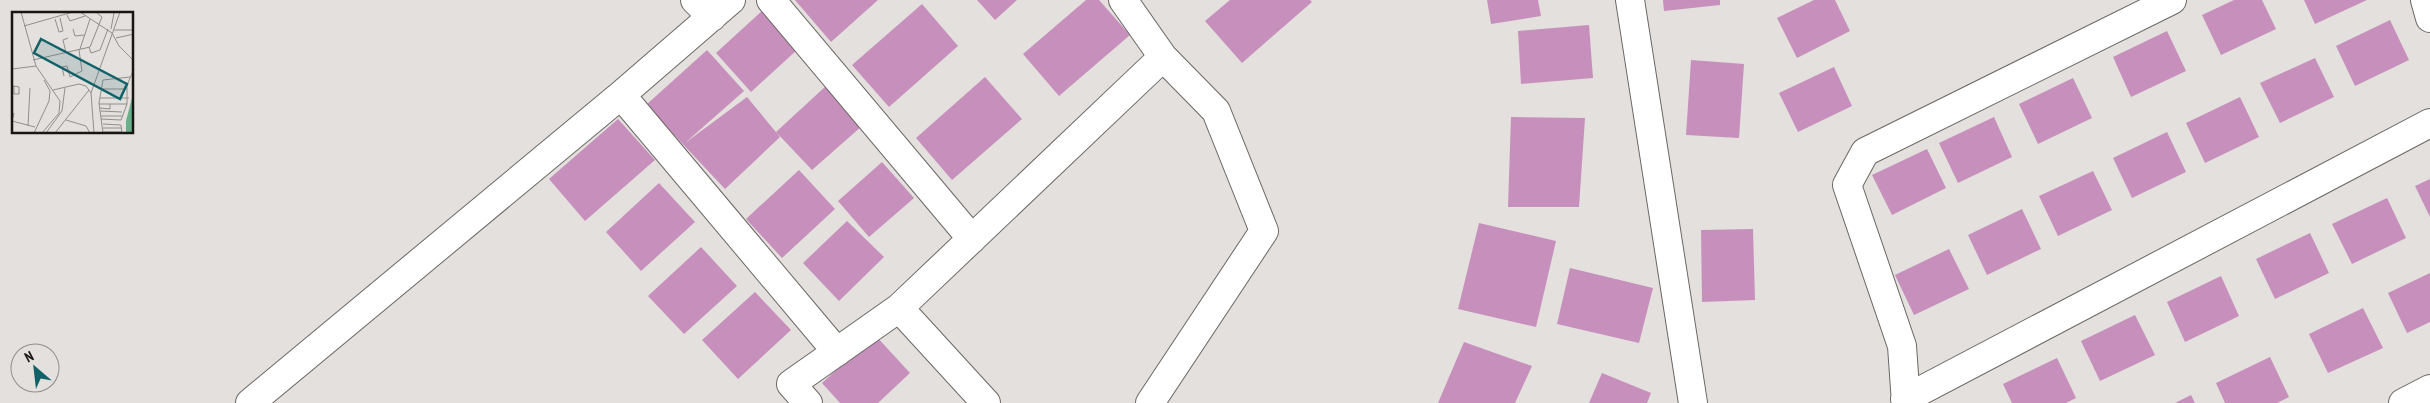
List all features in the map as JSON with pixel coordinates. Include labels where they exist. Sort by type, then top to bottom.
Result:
[{"type":"street","points":[[771,0],[972,239]]},
{"type":"street","points":[[1123,0],[1163,57],[1216,111],[1264,231],[1150,403]]},
{"type":"street","points":[[1630,0],[1693,403]]},
{"type":"street","points":[[2172,0],[1865,152],[1846,185],[1902,346],[1906,401],[2430,123]]},
{"type":"street","points":[[2425,0],[2430,18]]},
{"type":"street","points":[[250,403],[621,95],[712,6]]},
{"type":"street","points":[[808,403],[791,384],[899,308],[1163,57]]},
{"type":"street","points":[[621,95],[837,352]]},
{"type":"street","points":[[899,308],[986,403]]},
{"type":"street","points":[[2403,403],[2430,389]]},
{"type":"building","points":[[795,0],[878,0],[831,42]]},
{"type":"building","points":[[977,0],[1017,0],[995,20]]},
{"type":"building","points":[[1086,0],[1099,0],[1130,35],[1059,96],[1023,54]]},
{"type":"building","points":[[1230,0],[1310,0],[1312,2],[1242,63],[1205,21]]},
{"type":"building","points":[[1487,0],[1538,0],[1541,16],[1491,24]]},
{"type":"building","points":[[1663,0],[1720,0],[1720,5],[1664,11]]},
{"type":"building","points":[[1814,0],[1835,0],[1850,31],[1797,58],[1777,18]]},
{"type":"building","points":[[2234,0],[2262,0],[2276,29],[2221,55],[2202,15]]},
{"type":"building","points":[[2304,0],[2367,0],[2315,24]]},
{"type":"building","points":[[922,4],[958,46],[889,107],[852,65]]},
{"type":"building","points":[[763,10],[798,49],[751,92],[716,53]]},
{"type":"building","points":[[2390,20],[2409,60],[2355,86],[2336,46]]},
{"type":"building","points":[[1589,25],[1593,78],[1521,84],[1518,31]]},
{"type":"building","points":[[2167,31],[2186,71],[2131,97],[2113,57]]},
{"type":"building","points":[[707,50],[744,91],[685,143],[747,97],[780,137],[725,189],[646,105]]},
{"type":"building","points":[[2315,58],[2334,97],[2280,123],[2260,83]]},
{"type":"building","points":[[1691,60],[1744,64],[1739,138],[1686,135]]},
{"type":"building","points":[[1834,67],[1852,106],[1798,132],[1779,93]]},
{"type":"building","points":[[985,77],[1022,119],[952,180],[916,138]]},
{"type":"building","points":[[2073,78],[2092,118],[2038,144],[2019,104]]},
{"type":"building","points":[[826,86],[862,126],[812,170],[776,132]]},
{"type":"building","points":[[2240,97],[2259,137],[2205,163],[2186,123]]},
{"type":"building","points":[[1511,117],[1585,118],[1579,207],[1508,207]]},
{"type":"building","points":[[1994,117],[2012,157],[1958,183],[1939,143]]},
{"type":"building","points":[[618,119],[655,160],[585,221],[549,179]]},
{"type":"building","points":[[2167,132],[2186,172],[2132,198],[2113,158]]},
{"type":"building","points":[[1927,149],[1946,188],[1892,215],[1872,175]]},
{"type":"building","points":[[882,162],[914,198],[869,237],[838,201]]},
{"type":"building","points":[[799,170],[835,209],[782,258],[746,219]]},
{"type":"building","points":[[2093,171],[2112,210],[2058,236],[2039,196]]},
{"type":"building","points":[[2430,179],[2430,217],[2415,186]]},
{"type":"building","points":[[659,183],[695,222],[641,271],[606,232]]},
{"type":"building","points":[[2387,198],[2406,238],[2352,264],[2332,224]]},
{"type":"building","points":[[2022,209],[2041,249],[1987,275],[1968,235]]},
{"type":"building","points":[[847,221],[884,257],[839,301],[803,263]]},
{"type":"building","points":[[1479,223],[1556,241],[1536,327],[1458,309]]},
{"type":"building","points":[[1753,229],[1755,300],[1702,302],[1701,230]]},
{"type":"building","points":[[2310,233],[2329,273],[2275,299],[2256,259]]},
{"type":"building","points":[[701,247],[737,286],[684,334],[648,296]]},
{"type":"building","points":[[1949,249],[1969,289],[1914,315],[1895,275]]},
{"type":"building","points":[[1570,268],[1653,288],[1639,343],[1557,324]]},
{"type":"building","points":[[2430,273],[2430,322],[2407,333],[2388,293]]},
{"type":"building","points":[[2221,276],[2239,316],[2185,342],[2167,302]]},
{"type":"building","points":[[755,292],[791,330],[738,379],[702,340]]},
{"type":"building","points":[[2363,308],[2383,348],[2328,373],[2309,334]]},
{"type":"building","points":[[2135,315],[2155,355],[2100,381],[2081,341]]},
{"type":"building","points":[[875,335],[910,373],[878,403],[840,403],[822,383]]},
{"type":"building","points":[[1464,342],[1532,366],[1515,403],[1438,403]]},
{"type":"building","points":[[2270,357],[2289,397],[2277,403],[2225,403],[2216,383]]},
{"type":"building","points":[[2057,358],[2076,398],[2066,403],[2012,403],[2003,384]]},
{"type":"building","points":[[1602,373],[1651,393],[1647,403],[1589,403]]},
{"type":"building","points":[[2191,395],[2195,403],[2175,403]]}]
